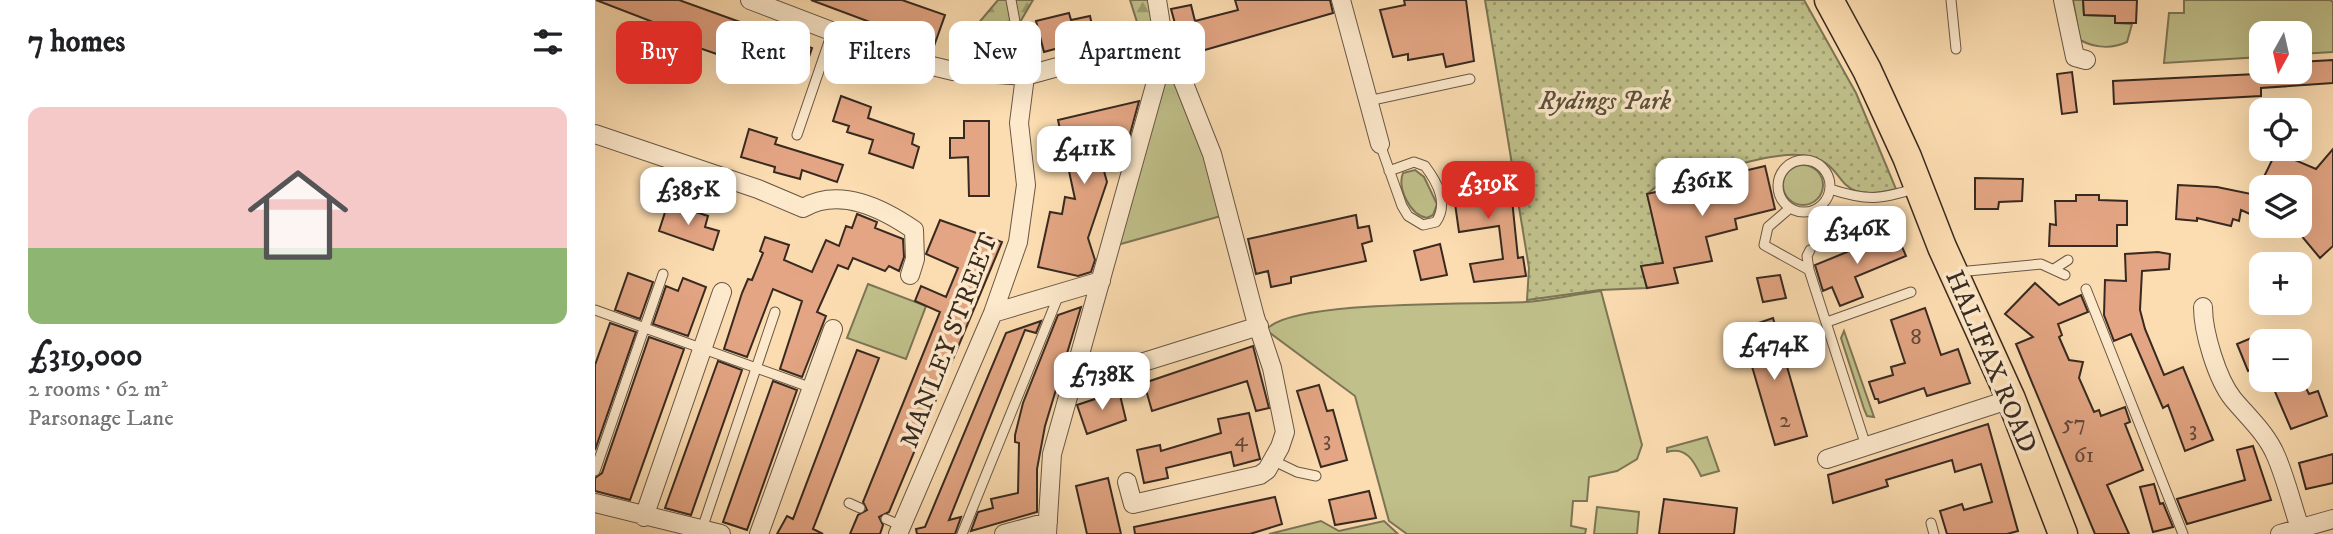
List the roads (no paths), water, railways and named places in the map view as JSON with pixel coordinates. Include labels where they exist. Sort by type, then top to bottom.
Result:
[{"type":"main road","name":"HALIFAX ROAD","points":[[1829,0],[1867,69],[2011,398],[2063,534]]},
{"type":"street","points":[[750,0],[824,26]]},
{"type":"street","points":[[1157,0],[1160,21]]},
{"type":"street","points":[[1341,0],[1380,144]]},
{"type":"street","points":[[2063,0],[2075,57],[2087,60]]},
{"type":"street","name":"MANLEY STREET","points":[[895,526],[993,313],[1018,242],[1026,185],[1019,123],[1024,84]]},
{"type":"street","points":[[1004,534],[1048,528],[1052,454],[1153,84]]},
{"type":"street","points":[[1125,478],[1135,511],[1260,475],[1272,460],[1285,432],[1272,368],[1212,153],[1185,84]]},
{"type":"street","points":[[595,134],[803,208],[816,200],[837,197],[887,212],[914,230],[915,259],[910,275]]},
{"type":"street","points":[[993,313],[1101,281]]},
{"type":"street","points":[[653,521],[722,292]]},
{"type":"street","points":[[2203,307],[2203,327],[2224,383],[2232,398],[2276,454],[2300,528]]},
{"type":"street","points":[[1070,385],[1259,326]]},
{"type":"street","points":[[759,534],[833,330]]},
{"type":"street","points":[[1828,459],[2011,398]]},
{"type":"street","points":[[595,503],[653,521],[721,534]]},
{"type":"street","points":[[2280,534],[2333,519]]},
{"type":"lane","points":[[1011,0],[1015,21]]},
{"type":"lane","points":[[1951,0],[1956,49]]},
{"type":"lane","points":[[797,135],[824,56]]},
{"type":"lane","points":[[1368,101],[1470,79]]},
{"type":"lane","points":[[1380,144],[1389,171],[1408,216],[1423,225],[1436,222],[1442,214],[1442,195],[1425,166],[1413,162],[1389,171]]},
{"type":"lane","points":[[1801,160],[1818,163],[1829,176],[1830,189],[1826,201],[1812,211],[1790,208],[1781,199],[1778,182],[1781,173],[1793,162],[1801,160]]},
{"type":"lane","points":[[1830,189],[1870,199],[1887,198],[1918,187]]},
{"type":"lane","points":[[1790,208],[1768,227],[1764,245],[1809,270]]},
{"type":"lane","points":[[1810,250],[1807,256],[1809,270],[1866,446]]},
{"type":"lane","points":[[2054,269],[2068,260]]},
{"type":"lane","points":[[1955,272],[2041,264],[2066,275]]},
{"type":"lane","points":[[595,471],[663,274]]},
{"type":"lane","points":[[2086,289],[2183,534]]},
{"type":"lane","points":[[962,534],[1060,292]]},
{"type":"lane","points":[[1827,322],[1911,292]]},
{"type":"lane","points":[[595,310],[812,388]]},
{"type":"lane","points":[[702,529],[775,312]]},
{"type":"lane","points":[[1272,460],[1297,472],[1316,476]]},
{"type":"lane","points":[[849,503],[860,508]]},
{"type":"lane","points":[[1931,523],[1934,534]]},
{"type":"park label","name":"Rydings Park","points":[[1605,100]]}]
